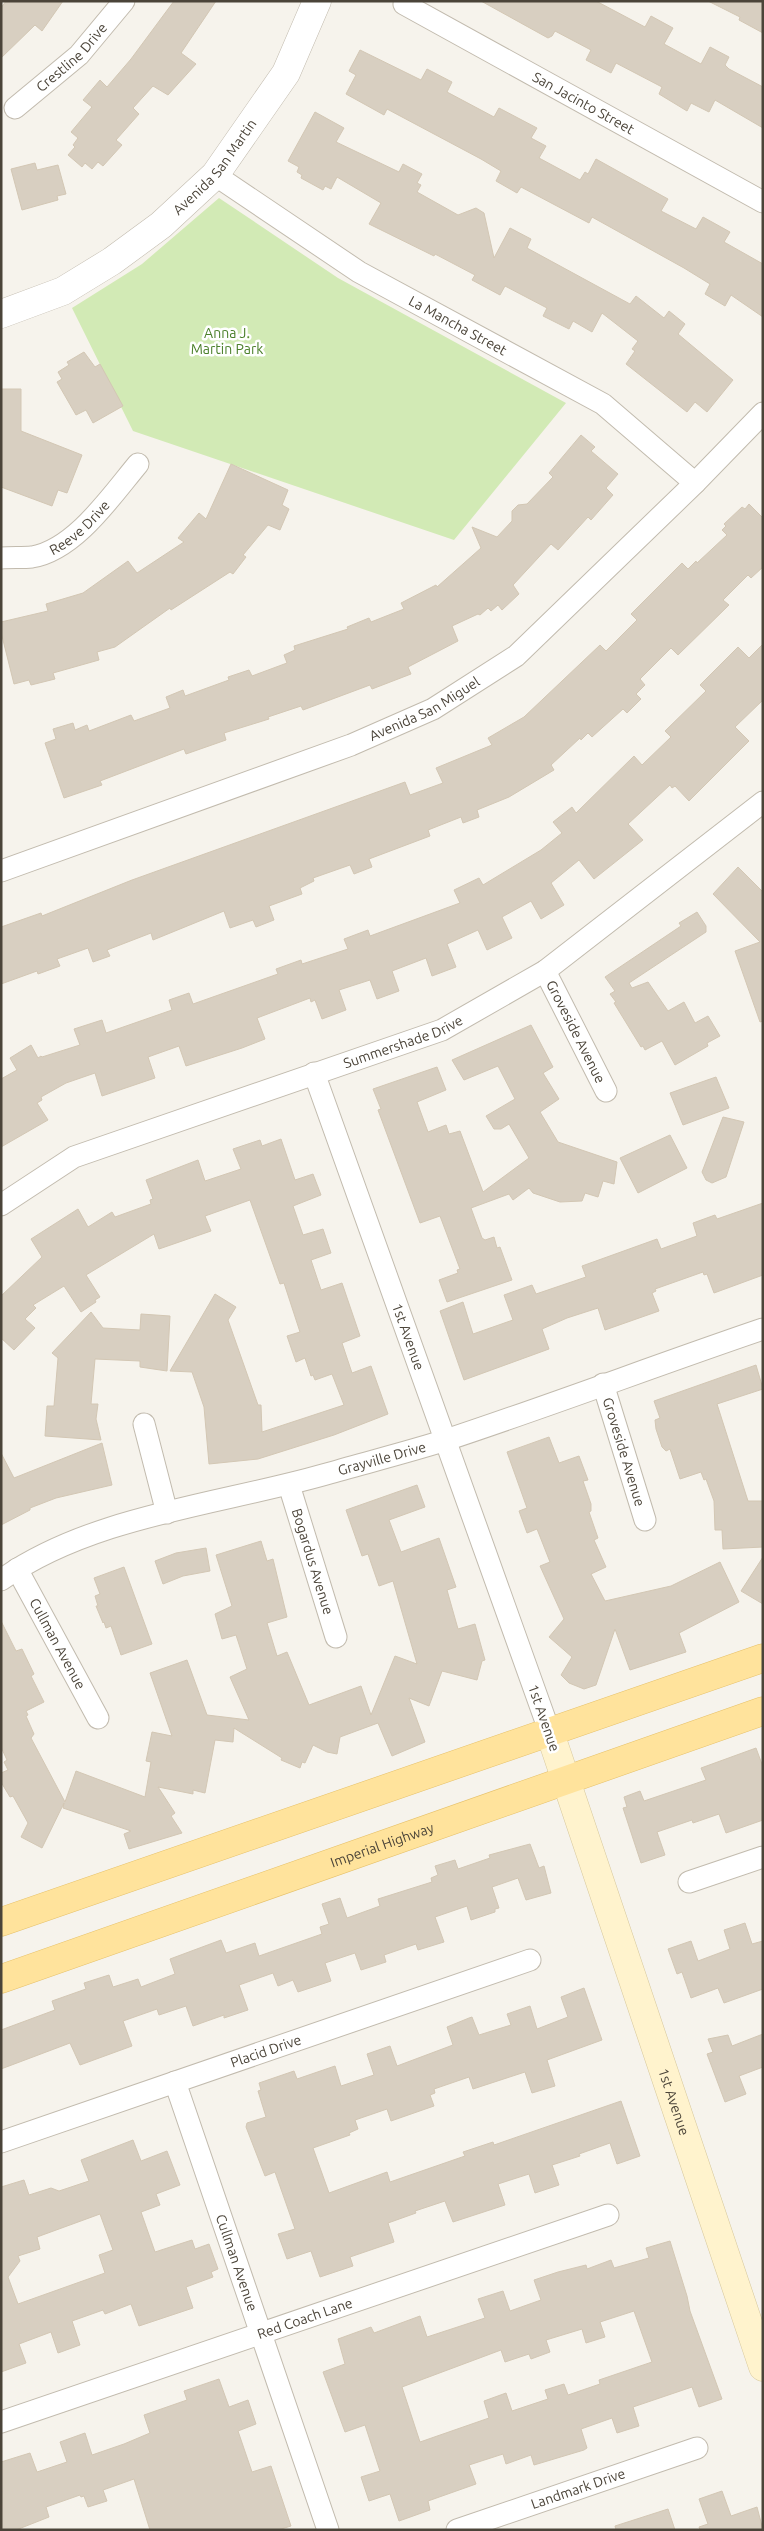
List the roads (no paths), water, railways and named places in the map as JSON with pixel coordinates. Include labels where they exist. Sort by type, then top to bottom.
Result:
[{"type":"main road","points":[[1,1922],[763,1658]]},
{"type":"main road","name":"Imperial Highway","points":[[1,1979],[763,1711]]},
{"type":"main road","name":"1st Avenue","points":[[550,1733],[763,2367]]},
{"type":"street","name":"Crestline Drive","points":[[15,108],[79,54],[124,1]]},
{"type":"street","name":"Avenida San Martin","points":[[1,314],[63,290],[112,261],[161,225],[215,175],[286,73],[317,1]]},
{"type":"street","name":"San Jacinto Street","points":[[404,4],[763,202]]},
{"type":"street","name":"La Mancha Street","points":[[215,175],[359,272],[603,404],[695,483]]},
{"type":"street","name":"Avenida San Miguel","points":[[1,871],[351,745],[433,709],[516,656],[695,483],[763,413]]},
{"type":"street","name":"Reeve Drive","points":[[1,558],[34,557],[68,542],[93,518],[138,464]]},
{"type":"street","name":"Summershade Drive","points":[[1,1205],[74,1157],[442,1030],[545,971],[761,809]]},
{"type":"street","name":"Groveside Avenue","points":[[545,971],[606,1091]]},
{"type":"street","name":"1st Avenue","points":[[314,1073],[550,1733]]},
{"type":"street","name":"Grayville Drive","points":[[9,1574],[75,1540],[167,1513],[289,1485],[445,1440],[763,1330]]},
{"type":"street","name":"Groveside Avenue","points":[[603,1384],[645,1520]]},
{"type":"street","points":[[144,1424],[167,1513]]},
{"type":"street","name":"Bogardus Avenue","points":[[289,1485],[336,1637]]},
{"type":"street","name":"Cullman Avenue","points":[[9,1574],[98,1718]]},
{"type":"street","points":[[689,1882],[763,1857]]},
{"type":"street","name":"Placid Drive","points":[[1,2142],[530,1960]]},
{"type":"street","name":"Cullman Avenue","points":[[175,2082],[328,2530]]},
{"type":"street","name":"Red Coach Lane","points":[[1,2422],[608,2214]]},
{"type":"street","name":"Landmark Drive","points":[[458,2530],[697,2448]]},
{"type":"park label","name":"Anna J. Martin Park","points":[[227,342]]}]
